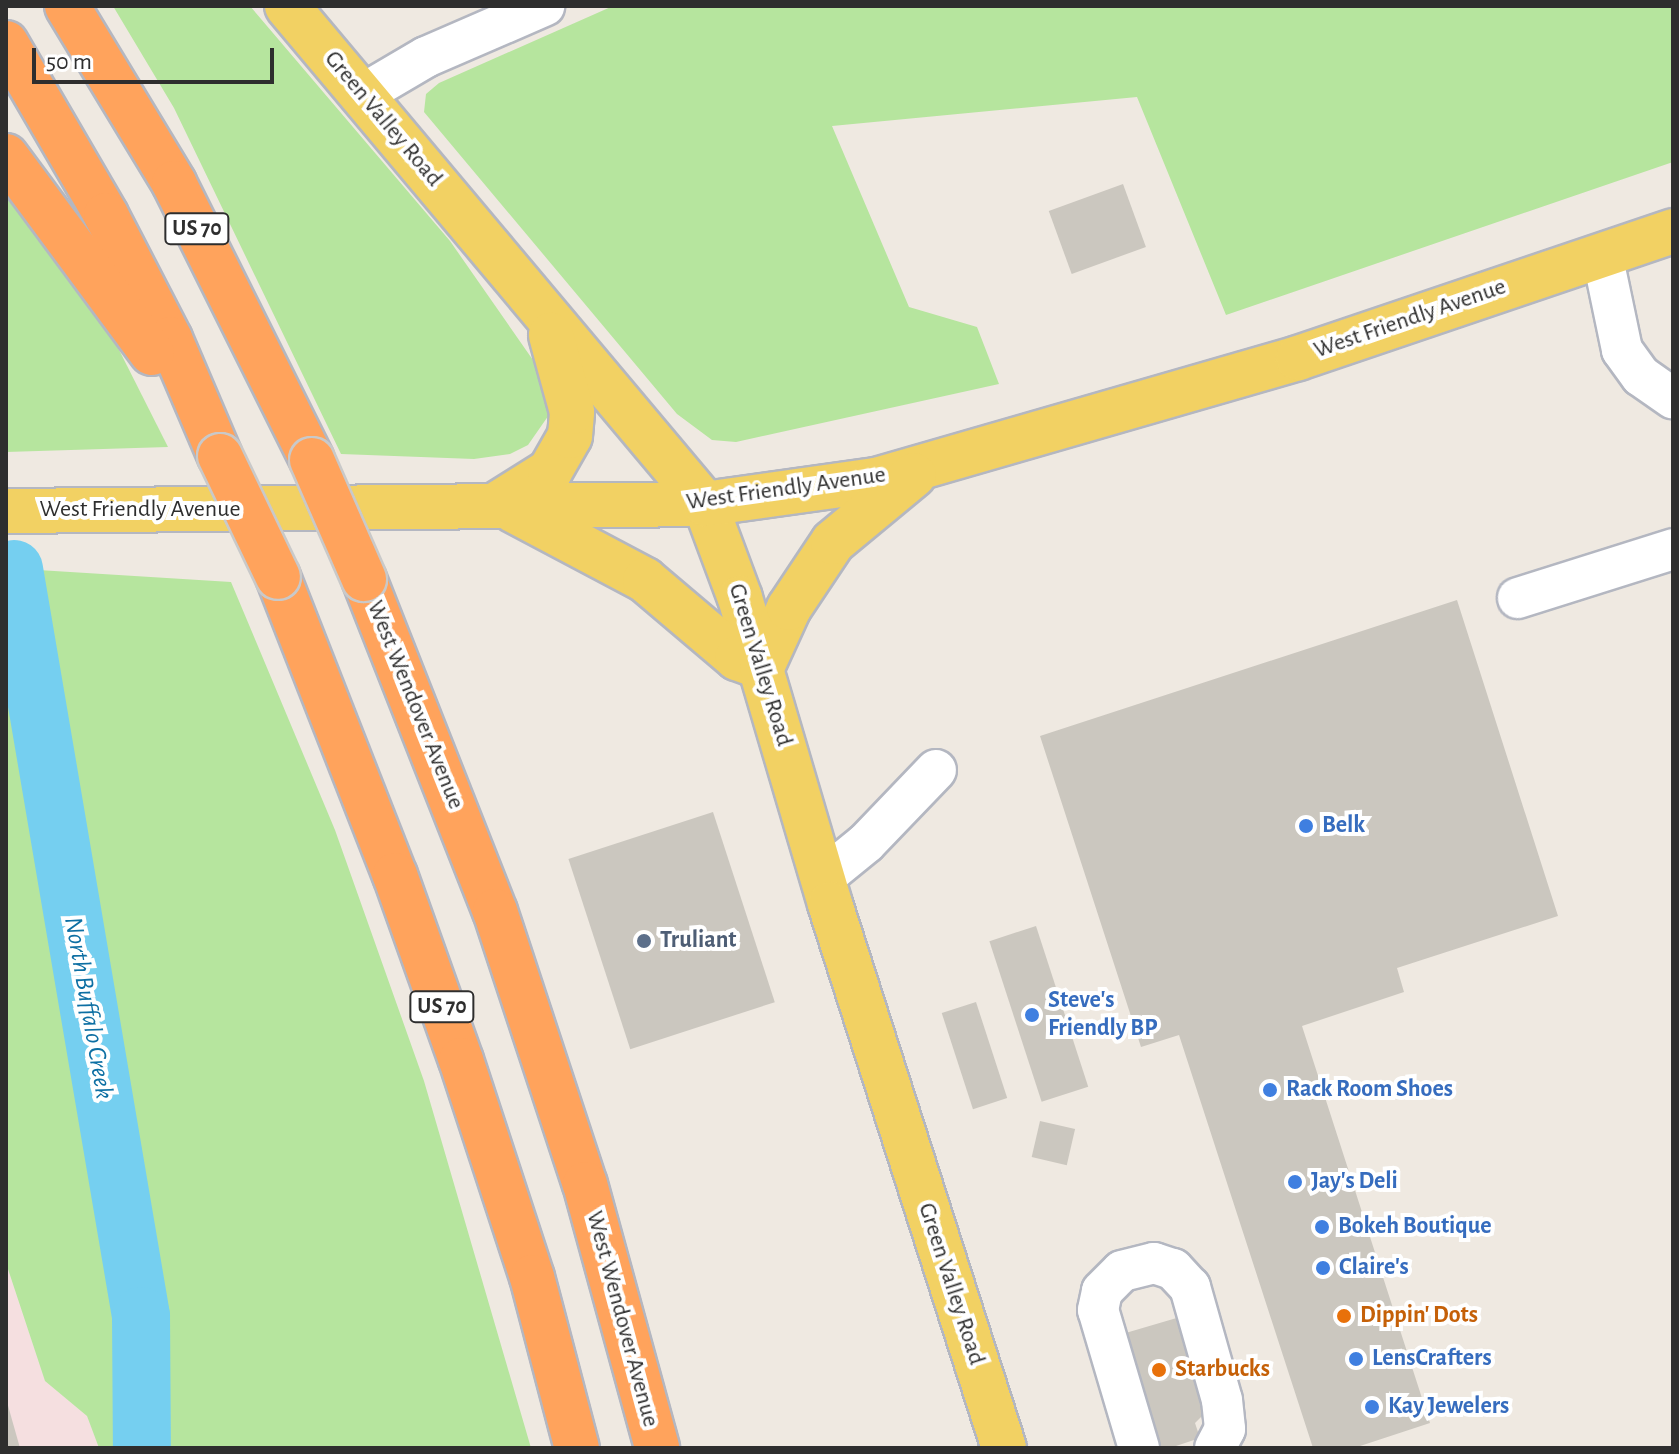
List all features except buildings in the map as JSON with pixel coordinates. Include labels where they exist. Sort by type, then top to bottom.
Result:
[{"type":"highway","name":"West Wendover Avenue","points":[[67,6],[174,183],[312,460],[364,579],[495,911],[585,1184],[657,1448]]},
{"type":"highway","name":"US 70","points":[[6,43],[106,215],[170,339],[215,445],[278,577],[395,875],[461,1060],[532,1277],[577,1448]]},
{"type":"highway","points":[[6,156],[75,243],[215,445]]},
{"type":"main road","name":"Green Valley Road","points":[[287,6],[705,504],[762,667],[823,878],[1004,1448]]},
{"type":"main road","name":"West Friendly Avenue","points":[[6,511],[705,504],[876,480],[1298,358],[1673,231]]},
{"type":"main road","points":[[545,313],[572,412],[570,436],[550,471],[500,507],[645,580],[737,658],[762,667],[789,608],[833,542],[929,465]]},
{"type":"street","points":[[363,94],[426,57],[544,6]]},
{"type":"street","points":[[1602,254],[1622,350],[1641,376],[1673,398]]},
{"type":"street","points":[[1518,598],[1673,549]]},
{"type":"street","points":[[823,878],[866,843],[936,770]]},
{"type":"street","points":[[1139,1448],[1098,1310],[1102,1291],[1122,1271],[1154,1263],[1173,1269],[1190,1287],[1222,1400],[1225,1429],[1215,1448]]},
{"type":"shaded area","points":[[6,1263],[45,1381],[87,1416],[99,1448],[6,1448]]},
{"type":"green space","points":[[113,6],[250,6],[450,241],[549,383],[551,412],[528,445],[510,454],[474,459],[341,454],[174,108]]},
{"type":"green space","points":[[613,6],[1673,6],[1673,162],[1226,315],[1137,97],[832,126],[909,307],[977,327],[999,384],[736,442],[712,440],[677,414],[424,112],[426,94],[439,83]]},
{"type":"green space","points":[[6,188],[108,328],[168,447],[6,452]]},
{"type":"green space","points":[[6,568],[231,582],[335,830],[424,1081],[531,1448],[99,1448],[87,1416],[45,1381],[6,1263]]},
{"type":"waterway","name":"North Buffalo Creek","points":[[14,569],[141,1316],[142,1448]]},
{"type":"place","name":"Belk","points":[[1306,826]]},
{"type":"place","name":"Truliant","points":[[644,941]]},
{"type":"place","name":"Steve's Friendly BP","points":[[1032,1015]]},
{"type":"place","name":"Rack Room Shoes","points":[[1270,1090]]},
{"type":"place","name":"Jay's Deli","points":[[1295,1182]]},
{"type":"place","name":"Bokeh Boutique","points":[[1322,1227]]},
{"type":"place","name":"Claire's","points":[[1323,1268]]},
{"type":"place","name":"Dippin' Dots","points":[[1344,1316]]},
{"type":"place","name":"LensCrafters","points":[[1356,1359]]},
{"type":"place","name":"Starbucks","points":[[1159,1370]]},
{"type":"place","name":"Kay Jewelers","points":[[1372,1407]]}]
